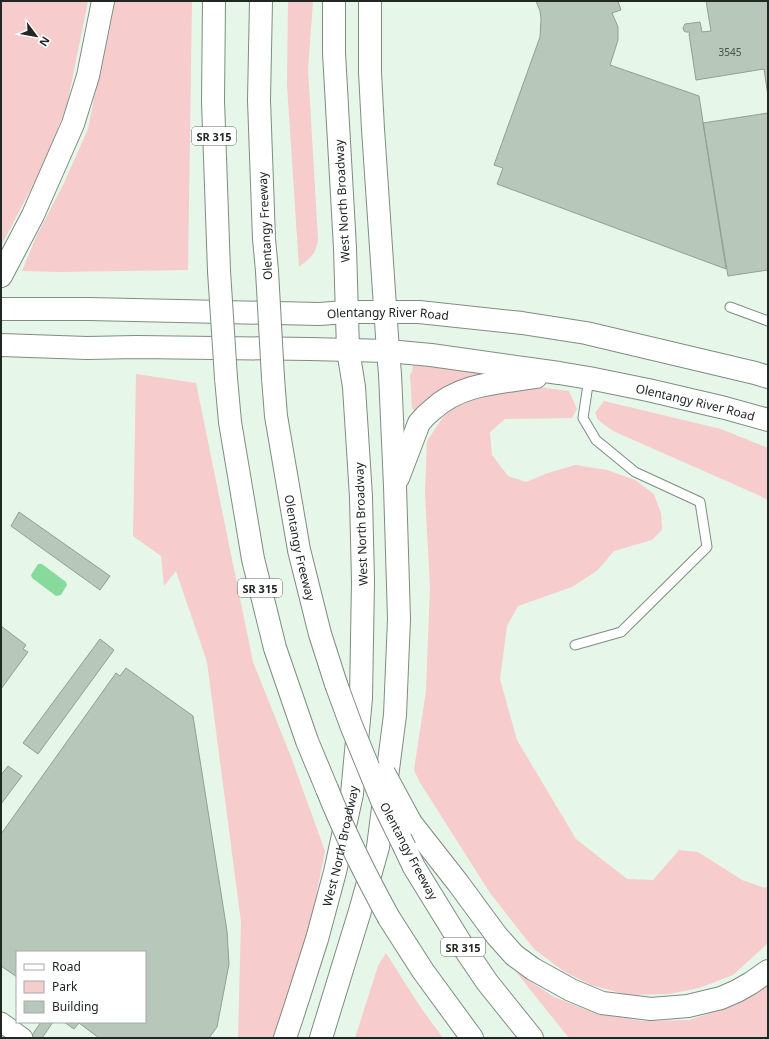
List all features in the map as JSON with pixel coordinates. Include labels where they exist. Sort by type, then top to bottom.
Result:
[{"type":"main road","points":[[1,276],[33,215],[73,124],[88,76],[102,1]]},
{"type":"main road","name":"SR 315","points":[[214,1],[213,101],[219,272],[226,378],[230,422],[253,560],[275,648],[307,742],[340,822],[373,890],[389,918],[423,971],[472,1038]]},
{"type":"main road","name":"Olentangy Freeway","points":[[261,1],[259,100],[264,239],[276,416],[299,550],[320,634],[351,725],[383,803],[414,867],[462,945],[487,982],[532,1038]]},
{"type":"main road","name":"West North Broadway","points":[[285,1038],[317,939],[335,872],[352,794],[361,698],[363,580],[361,498],[354,387],[348,350],[345,248],[334,53],[334,1]]},
{"type":"main road","points":[[321,1038],[378,847],[395,707],[399,619],[395,486],[390,374],[370,72],[370,1]]},
{"type":"main road","name":"Olentangy River Road","points":[[1,309],[89,309],[319,314],[347,312],[430,313],[522,323],[586,333],[768,377]]},
{"type":"main road","name":"Olentangy River Road","points":[[1,345],[87,348],[143,347],[348,350],[388,351],[431,355],[589,378],[661,393],[768,420]]},
{"type":"main road","points":[[395,486],[419,423],[439,403],[460,392],[491,383],[559,373]]},
{"type":"main road","points":[[336,684],[411,824],[458,883],[497,936],[514,955],[532,969],[571,990],[602,1003],[651,1010],[688,1006],[721,998],[751,983],[768,971]]},
{"type":"street","points":[[1,1022],[22,1038]]},
{"type":"lane","points":[[730,307],[768,321]]},
{"type":"lane","points":[[575,645],[621,632],[707,546],[700,502],[635,472],[596,440],[583,418],[589,378]]},
{"type":"green space","points":[[1,1],[88,1],[67,105],[43,166],[1,246]]},
{"type":"green space","points":[[113,1],[192,1],[188,270],[60,272],[22,271],[36,237],[64,183],[88,129]]},
{"type":"green space","points":[[288,1],[313,1],[308,69],[318,239],[316,249],[312,255],[299,267],[287,85]]},
{"type":"green space","points":[[413,365],[439,365],[509,373],[417,413],[412,408],[410,374],[412,373]]},
{"type":"green space","points":[[136,374],[196,383],[253,662],[291,757],[325,851],[314,906],[290,991],[273,1038],[238,1038],[241,922],[207,662],[176,571],[164,586],[161,556],[133,536]]},
{"type":"green space","points":[[530,386],[569,391],[577,409],[572,418],[505,419],[490,432],[492,455],[508,476],[526,482],[548,473],[575,465],[607,470],[635,480],[654,494],[661,513],[662,530],[652,540],[614,551],[598,570],[572,587],[518,606],[507,626],[500,679],[517,740],[576,839],[627,879],[653,880],[679,850],[698,852],[742,880],[765,888],[768,885],[768,943],[733,975],[699,988],[669,994],[628,995],[591,985],[565,972],[534,949],[490,893],[419,781],[414,770],[426,691],[430,587],[425,493],[427,441],[445,414],[468,399]]},
{"type":"green space","points":[[604,401],[721,429],[768,448],[768,500],[613,431],[598,420],[595,413]]},
{"type":"green space","points":[[386,953],[421,1008],[443,1038],[355,1038],[378,966]]},
{"type":"green space","points":[[516,972],[554,997],[595,1013],[644,1021],[689,1020],[726,1008],[768,985],[768,1038],[569,1038]]},
{"type":"shaded area","points":[[38,564],[42,564],[66,582],[67,585],[61,595],[56,596],[32,578],[31,575]]},
{"type":"building","points":[[536,1],[618,1],[621,10],[612,13],[618,27],[618,40],[610,65],[699,96],[726,269],[497,184],[503,168],[494,165],[540,37],[541,19]]},
{"type":"building","points":[[706,1],[768,1],[768,96],[764,69],[696,80],[690,34],[689,32],[684,31],[683,28],[685,24],[700,22],[702,32],[711,31]]},
{"type":"building","points":[[768,113],[768,270],[728,276],[703,123]]},
{"type":"building","points":[[19,512],[110,576],[100,590],[11,526]]},
{"type":"building","points":[[1,626],[26,645],[23,649],[28,652],[1,689]]},
{"type":"building","points":[[100,639],[114,650],[38,754],[23,743]]},
{"type":"building","points":[[126,668],[193,716],[227,931],[229,964],[217,1027],[209,1038],[99,1038],[79,1023],[146,1023],[146,951],[16,951],[16,976],[1,966],[1,834],[116,673],[120,676]]},
{"type":"building","points":[[8,766],[22,776],[1,804],[1,775]]},
{"type":"building","points":[[40,1023],[52,1023],[42,1038],[30,1038]]},
{"type":"building","points":[[65,1023],[79,1023],[74,1029]]}]
